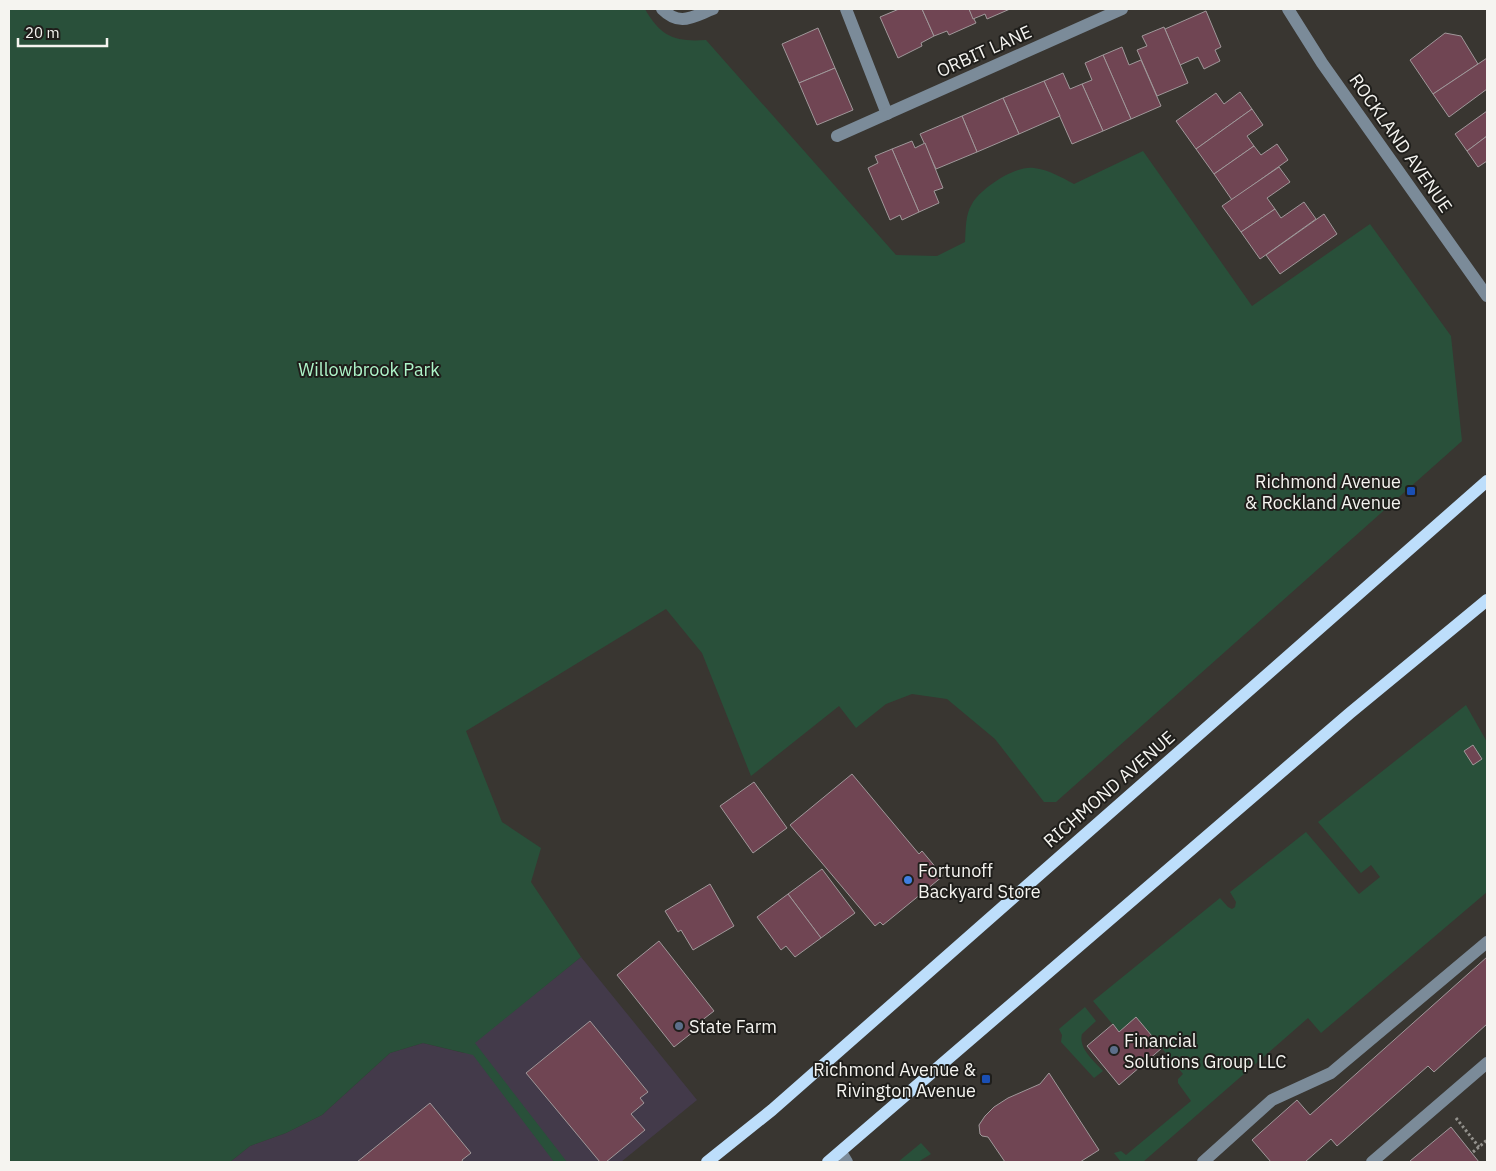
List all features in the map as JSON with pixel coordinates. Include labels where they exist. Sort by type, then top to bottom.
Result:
[{"type":"main road","name":"RICHMOND AVENUE","points":[[707,1162],[777,1105],[1487,480]]},
{"type":"main road","points":[[828,1162],[844,1157],[1342,720],[1487,600]]},
{"type":"street","points":[[662,9],[673,19],[686,20],[713,9]]},
{"type":"street","points":[[846,9],[887,114]]},
{"type":"street","name":"ORBIT LANE","points":[[837,136],[1122,9]]},
{"type":"street","name":"ROCKLAND AVENUE","points":[[1288,9],[1322,63],[1487,296]]},
{"type":"street","points":[[1203,1162],[1272,1100],[1332,1073],[1487,942]]},
{"type":"street","points":[[1372,1162],[1487,1064]]},
{"type":"path","points":[[1456,1117],[1479,1147]]},
{"type":"path","points":[[1473,1152],[1487,1140]]},
{"type":"shaded area","points":[[581,957],[697,1100],[621,1162],[230,1162],[250,1146],[286,1133],[322,1115],[390,1053],[423,1043],[464,1053],[475,1042]]},
{"type":"green space","name":"Willowbrook Park","points":[[9,9],[645,9],[657,26],[670,36],[686,40],[706,40],[896,255],[937,256],[965,242],[967,217],[972,204],[991,185],[1018,170],[1027,168],[1039,169],[1060,176],[1074,184],[1143,151],[1252,306],[1370,224],[1451,336],[1462,441],[1056,802],[1044,802],[995,739],[947,699],[912,694],[886,704],[856,728],[839,706],[751,776],[702,653],[666,609],[466,731],[502,822],[541,848],[531,882],[581,957],[475,1043],[567,1162],[554,1162],[473,1055],[423,1043],[390,1053],[322,1115],[286,1133],[250,1146],[230,1162],[9,1162]]},
{"type":"green space","points":[[1466,705],[1487,742],[1487,892],[1321,1033],[1308,1018],[1143,1162],[1121,1162],[1114,1153],[1121,1151],[1126,1155],[1191,1101],[1178,1083],[1178,1079],[1183,1074],[1137,1018],[1119,1032],[1093,1001],[1220,898],[1228,907],[1232,909],[1235,907],[1236,902],[1230,892],[1306,832],[1359,894],[1380,877],[1371,865],[1361,873],[1318,822]]},
{"type":"green space","points":[[1085,1007],[1096,1021],[1082,1034],[1082,1044],[1103,1071],[1094,1078],[1061,1042],[1062,1035],[1059,1029]]},
{"type":"green space","points":[[921,1143],[931,1154],[918,1162],[898,1162]]},
{"type":"building","points":[[899,9],[922,9],[934,36],[921,43],[922,46],[898,58],[880,17]]},
{"type":"building","points":[[922,9],[969,9],[976,23],[949,35],[947,31],[934,36]]},
{"type":"building","points":[[969,9],[1010,9],[987,19],[985,14],[973,19]]},
{"type":"building","points":[[1206,11],[1221,47],[1215,50],[1220,61],[1204,69],[1198,57],[1180,65],[1165,29]]},
{"type":"building","points":[[1164,27],[1188,83],[1157,96],[1137,50],[1147,46],[1142,36]]},
{"type":"building","points":[[818,28],[835,68],[799,83],[782,44]]},
{"type":"building","points":[[1445,33],[1461,36],[1478,64],[1433,94],[1410,60]]},
{"type":"building","points":[[1122,47],[1129,65],[1141,60],[1161,106],[1131,119],[1103,55]]},
{"type":"building","points":[[1103,55],[1131,119],[1103,131],[1082,84],[1092,80],[1085,63]]},
{"type":"building","points":[[1487,58],[1487,89],[1449,117],[1433,94]]},
{"type":"building","points":[[835,68],[853,110],[817,125],[799,83]]},
{"type":"building","points":[[1063,73],[1070,89],[1082,84],[1103,131],[1072,144],[1044,81]]},
{"type":"building","points":[[1044,81],[1060,116],[1019,134],[1003,98]]},
{"type":"building","points":[[1240,92],[1252,109],[1196,149],[1176,121],[1216,93],[1224,104]]},
{"type":"building","points":[[1003,98],[1019,134],[977,152],[962,116]]},
{"type":"building","points":[[1252,109],[1263,125],[1247,136],[1254,146],[1214,174],[1196,149]]},
{"type":"building","points":[[1487,111],[1487,136],[1467,151],[1455,134]]},
{"type":"building","points":[[962,116],[977,152],[936,169],[920,134]]},
{"type":"building","points":[[1487,136],[1487,161],[1478,167],[1467,151]]},
{"type":"building","points":[[912,141],[915,148],[925,143],[943,188],[934,191],[939,203],[919,212],[892,149]]},
{"type":"building","points":[[1277,144],[1288,160],[1232,200],[1214,174],[1254,146],[1261,155]]},
{"type":"building","points":[[892,149],[919,212],[902,220],[900,215],[890,220],[868,168],[878,163],[875,156]]},
{"type":"building","points":[[1279,167],[1290,182],[1267,198],[1275,209],[1241,232],[1222,206]]},
{"type":"building","points":[[1304,202],[1316,219],[1260,259],[1241,232],[1275,209],[1281,218]]},
{"type":"building","points":[[1324,214],[1337,234],[1280,274],[1266,255]]},
{"type":"building","points":[[1473,745],[1482,759],[1473,765],[1464,751]]},
{"type":"building","points":[[852,774],[919,854],[922,851],[943,876],[883,925],[880,922],[875,926],[790,825]]},
{"type":"building","points":[[754,782],[787,828],[753,853],[720,806]]},
{"type":"building","points":[[822,869],[855,913],[821,938],[788,894]]},
{"type":"building","points":[[710,884],[734,926],[693,950],[681,930],[678,932],[665,911]]},
{"type":"building","points":[[788,894],[821,938],[795,957],[786,946],[781,950],[757,917]]},
{"type":"building","points":[[659,941],[714,1011],[696,1025],[698,1028],[674,1047],[617,975]]},
{"type":"building","points":[[1487,957],[1487,1024],[1434,1072],[1428,1066],[1337,1146],[1331,1139],[1305,1162],[1271,1162],[1252,1140],[1297,1100],[1310,1115]]},
{"type":"building","points":[[1136,1017],[1162,1048],[1119,1085],[1087,1046],[1113,1024],[1119,1032]]},
{"type":"building","points":[[590,1021],[648,1092],[640,1098],[644,1103],[631,1114],[645,1130],[606,1162],[600,1162],[526,1073]]},
{"type":"building","points":[[1049,1073],[1099,1150],[1080,1162],[1005,1162],[988,1137],[980,1134],[979,1125],[994,1107],[1008,1098],[1040,1084]]},
{"type":"building","points":[[430,1103],[471,1153],[462,1160],[463,1162],[357,1162]]},
{"type":"building","points":[[1451,1127],[1479,1162],[1410,1161]]},
{"type":"place","name":"Richmond Avenue & Rockland Avenue","points":[[1411,491]]},
{"type":"place","name":"Fortunoff Backyard Store","points":[[908,880]]},
{"type":"place","name":"State Farm","points":[[679,1026]]},
{"type":"place","name":"Financial Solutions Group LLC","points":[[1114,1050]]},
{"type":"place","name":"Richmond Avenue & Rivington Avenue","points":[[986,1079]]}]
